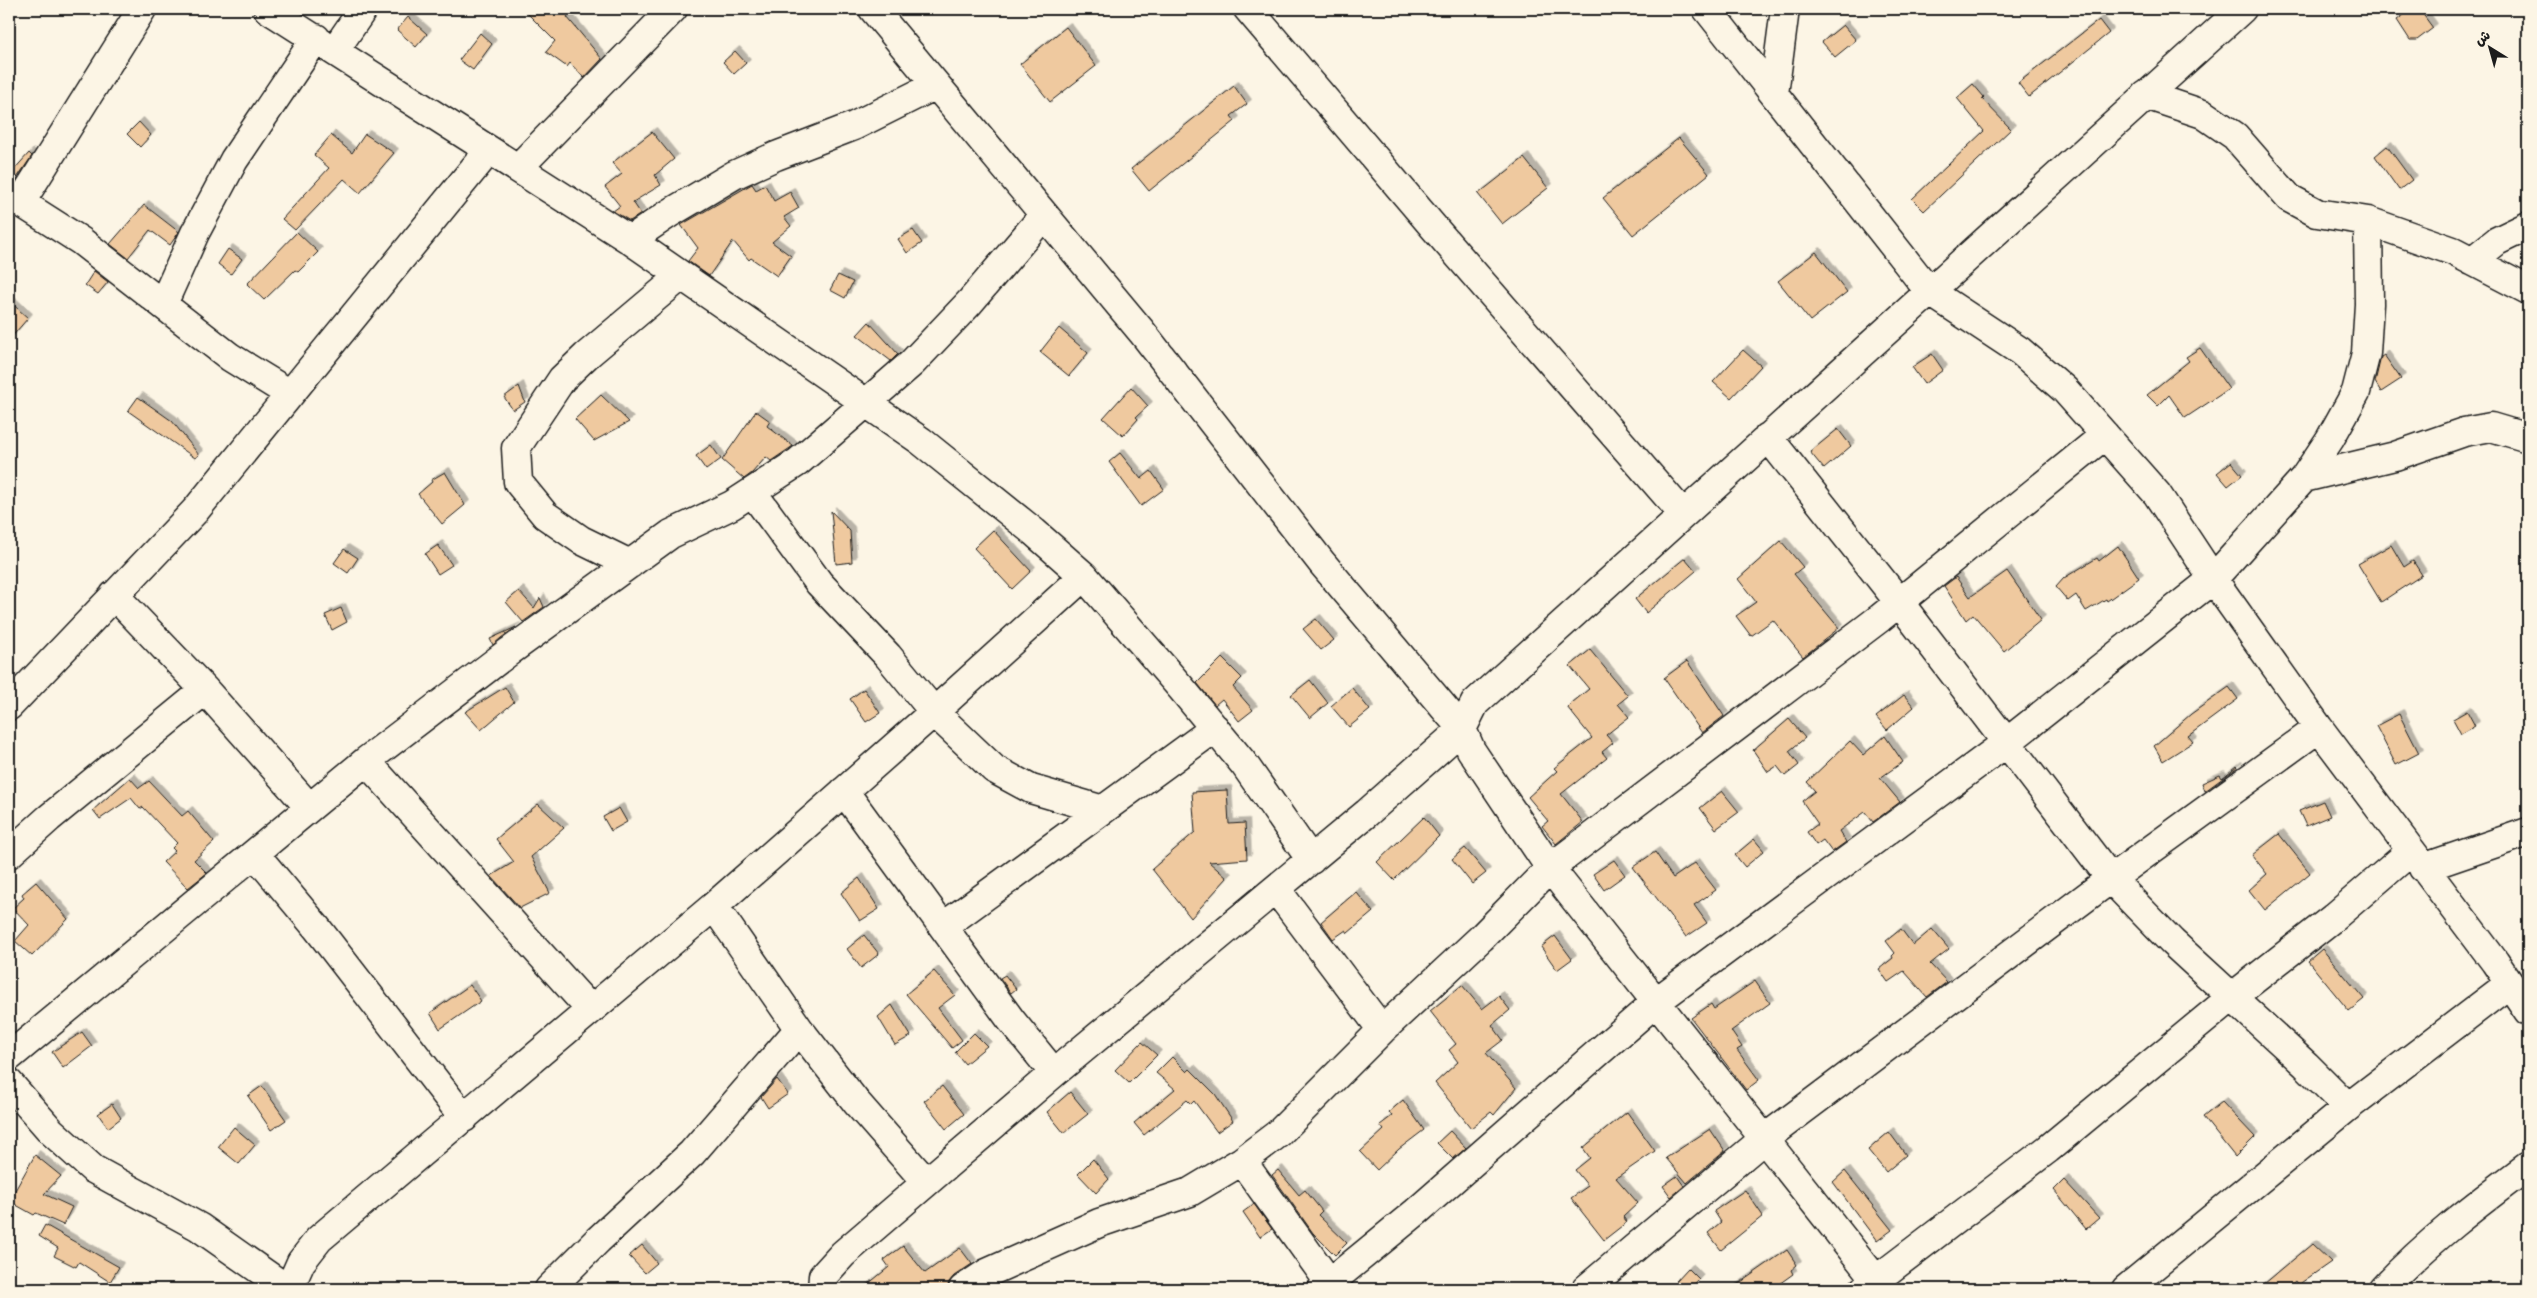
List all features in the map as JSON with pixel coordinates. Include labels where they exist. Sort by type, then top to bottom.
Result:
[{"type":"street","points":[[142,9],[15,198],[81,241],[230,357],[290,394]]},
{"type":"street","points":[[268,9],[630,240],[921,441],[1034,532],[1084,576],[1215,728],[1244,764],[1311,860]]},
{"type":"street","points":[[163,304],[194,232],[234,160],[325,44],[363,9]]},
{"type":"street","points":[[518,168],[673,9]]},
{"type":"street","points":[[873,9],[1142,332],[1322,563],[1462,729],[1472,750],[1550,868],[1657,1001],[1764,1139],[1874,1286],[2048,1150],[2232,997],[2333,918],[2416,860],[2528,832]]},
{"type":"street","points":[[1248,9],[1436,230],[1683,514]]},
{"type":"street","points":[[1707,9],[1929,291],[2020,351],[2065,390],[2158,494],[2213,579],[2319,728],[2528,1011]]},
{"type":"street","points":[[1774,94],[1785,9]]},
{"type":"street","points":[[822,1289],[823,1276],[843,1254],[1054,1073],[1311,860],[1462,729],[1475,704],[2242,9]]},
{"type":"street","points":[[630,240],[670,213],[734,175],[854,126],[936,85]]},
{"type":"street","points":[[2146,95],[2203,114],[2235,136],[2289,198],[2317,212],[2368,221],[2453,251],[2528,290]]},
{"type":"street","points":[[9,706],[195,511],[489,150]]},
{"type":"street","points":[[9,1057],[255,854],[309,807],[510,650],[671,534],[753,493],[798,462],[912,363],[970,302],[1044,215]]},
{"type":"street","points":[[1242,1161],[1329,1287],[1657,1001],[2006,743],[2213,579],[2304,478],[2330,439],[2356,392],[2364,360],[2369,304],[2368,221]]},
{"type":"street","points":[[2472,261],[2497,241],[2528,226]]},
{"type":"street","points":[[630,564],[581,540],[545,515],[518,482],[516,448],[562,379],[586,356],[681,276]]},
{"type":"street","points":[[2304,478],[2395,456],[2464,432],[2492,427],[2528,438]]},
{"type":"street","points":[[963,1289],[988,1273],[1099,1223],[1190,1192],[1242,1161],[1279,1133],[1382,1030],[1481,938],[1550,868],[1899,602],[2105,435]]},
{"type":"street","points":[[1768,438],[1899,602],[2111,879],[2172,942],[2348,1107]]},
{"type":"street","points":[[753,493],[819,583],[888,656],[934,712],[994,768],[1032,789],[1103,810]]},
{"type":"street","points":[[9,1083],[51,1131],[93,1169],[199,1227],[288,1289],[301,1262],[318,1239],[714,906],[934,712],[1084,576]]},
{"type":"street","points":[[114,596],[205,690],[309,807]]},
{"type":"street","points":[[9,854],[49,818],[205,690]]},
{"type":"street","points":[[944,926],[1215,728]]},
{"type":"street","points":[[1586,1289],[1764,1139],[2111,879],[2319,728]]},
{"type":"street","points":[[366,761],[590,1009]]},
{"type":"street","points":[[844,791],[1011,1020],[1054,1073]]},
{"type":"street","points":[[255,854],[317,928],[464,1118]]},
{"type":"street","points":[[1276,889],[1382,1030]]},
{"type":"street","points":[[714,906],[799,1029],[856,1102],[926,1182]]},
{"type":"street","points":[[2126,1289],[2348,1107],[2509,984]]},
{"type":"street","points":[[549,1289],[598,1240],[692,1153],[799,1029]]},
{"type":"street","points":[[2383,1289],[2414,1256],[2473,1207],[2528,1166]]},
{"type":"building","points":[[523,9],[572,9],[567,17],[602,59],[584,78],[570,63],[567,67],[546,52],[555,41]]},
{"type":"building","points":[[2412,9],[2419,9],[2433,28],[2417,40],[2410,40],[2397,20]]},
{"type":"building","points":[[408,17],[427,34],[416,47],[397,30]]},
{"type":"building","points":[[2099,20],[2109,33],[2029,97],[2018,83]]},
{"type":"building","points":[[1843,25],[1856,40],[1835,57],[1822,42]]},
{"type":"building","points":[[1066,27],[1096,66],[1050,102],[1020,64]]},
{"type":"building","points":[[480,33],[492,44],[473,70],[459,60]]},
{"type":"building","points":[[735,51],[746,63],[734,74],[723,62]]},
{"type":"building","points":[[1973,84],[1984,97],[1982,99],[2011,129],[1924,211],[1912,199],[1984,131],[1957,98]]},
{"type":"building","points":[[1234,86],[1247,104],[1231,116],[1235,121],[1149,191],[1131,169]]},
{"type":"building","points":[[139,122],[151,135],[140,147],[127,134]]},
{"type":"building","points":[[652,132],[674,159],[655,175],[661,185],[633,202],[641,214],[630,221],[613,211],[620,206],[605,187],[622,174],[612,163]]},
{"type":"building","points":[[365,134],[394,153],[360,193],[344,179],[295,230],[282,219],[329,168],[314,155],[331,135],[352,153]]},
{"type":"building","points":[[1679,138],[1709,174],[1633,235],[1603,198]]},
{"type":"building","points":[[2387,146],[2412,180],[2399,190],[2375,156]]},
{"type":"building","points":[[29,153],[32,156],[17,178],[11,173]]},
{"type":"building","points":[[1524,158],[1548,188],[1502,224],[1478,194]]},
{"type":"building","points":[[752,184],[756,190],[765,185],[774,201],[790,192],[799,208],[784,217],[791,226],[772,242],[791,256],[777,276],[751,258],[749,260],[733,241],[709,276],[688,261],[698,248],[681,225]]},
{"type":"building","points":[[144,205],[179,232],[170,245],[150,230],[128,258],[110,244]]},
{"type":"building","points":[[913,230],[922,243],[907,253],[898,239]]},
{"type":"building","points":[[297,232],[318,252],[298,272],[295,270],[264,300],[247,284]]},
{"type":"building","points":[[228,249],[242,259],[231,274],[218,264]]},
{"type":"building","points":[[1816,252],[1847,292],[1810,321],[1778,281]]},
{"type":"building","points":[[94,271],[108,282],[98,294],[85,285]]},
{"type":"building","points":[[838,275],[853,282],[845,298],[830,290]]},
{"type":"building","points":[[9,301],[28,318],[9,340]]},
{"type":"building","points":[[869,322],[898,354],[891,361],[857,335]]},
{"type":"building","points":[[1059,328],[1088,353],[1069,376],[1040,352]]},
{"type":"building","points":[[2200,348],[2229,389],[2185,418],[2169,395],[2158,406],[2147,395],[2189,361],[2186,357]]},
{"type":"building","points":[[1743,350],[1761,366],[1731,398],[1713,382]]},
{"type":"building","points":[[1932,354],[1943,370],[1924,384],[1912,367]]},
{"type":"building","points":[[2384,355],[2401,379],[2381,392],[2375,382],[2381,357]]},
{"type":"building","points":[[519,386],[525,402],[513,410],[504,397]]},
{"type":"building","points":[[1131,387],[1148,406],[1136,417],[1138,419],[1123,436],[1103,418]]},
{"type":"building","points":[[601,395],[629,422],[594,441],[575,419]]},
{"type":"building","points":[[138,397],[172,421],[199,455],[195,458],[128,411]]},
{"type":"building","points":[[756,411],[770,421],[767,426],[793,446],[771,461],[766,457],[744,479],[722,460]]},
{"type":"building","points":[[1838,429],[1851,446],[1824,469],[1810,452]]},
{"type":"building","points":[[711,445],[721,459],[706,470],[696,456]]},
{"type":"building","points":[[1120,453],[1141,479],[1151,471],[1164,489],[1141,506],[1109,462]]},
{"type":"building","points":[[2231,462],[2242,475],[2228,486],[2217,473]]},
{"type":"building","points":[[445,472],[465,505],[442,524],[418,494],[432,482],[431,480]]},
{"type":"building","points":[[831,511],[850,531],[852,562],[836,564]]},
{"type":"building","points":[[993,530],[1031,571],[1012,589],[974,548]]},
{"type":"building","points":[[1781,541],[1803,567],[1794,574],[1839,628],[1803,657],[1773,620],[1751,636],[1736,616],[1756,602],[1738,579]]},
{"type":"building","points":[[438,545],[452,565],[438,574],[425,554]]},
{"type":"building","points":[[2391,545],[2404,567],[2413,561],[2422,575],[2381,602],[2358,564]]},
{"type":"building","points":[[2118,546],[2139,578],[2107,601],[2106,599],[2086,611],[2076,595],[2068,601],[2056,587],[2064,578],[2097,558],[2099,561]]},
{"type":"building","points":[[344,549],[358,558],[348,573],[334,563]]},
{"type":"building","points":[[1685,558],[1696,571],[1646,613],[1635,599]]},
{"type":"building","points":[[2007,571],[2041,620],[2004,651],[1973,614],[1966,620],[1944,586],[1956,577],[1970,597]]},
{"type":"building","points":[[519,591],[534,608],[540,598],[544,607],[523,622],[506,602]]},
{"type":"building","points":[[341,608],[347,622],[332,630],[325,615]]},
{"type":"building","points":[[1316,619],[1334,640],[1321,650],[1303,629]]},
{"type":"building","points":[[516,627],[501,638],[493,645],[490,639]]},
{"type":"building","points":[[1590,650],[1628,696],[1618,704],[1629,717],[1606,735],[1613,743],[1602,752],[1607,758],[1561,794],[1583,822],[1556,844],[1542,826],[1548,821],[1528,797],[1557,771],[1554,768],[1592,738],[1567,707],[1589,689],[1570,666]]},
{"type":"building","points":[[1222,658],[1242,678],[1233,687],[1253,710],[1239,721],[1222,699],[1215,705],[1197,683]]},
{"type":"building","points":[[1687,661],[1724,716],[1702,733],[1664,678]]},
{"type":"building","points":[[1310,680],[1328,703],[1310,718],[1291,695]]},
{"type":"building","points":[[505,687],[514,702],[481,730],[465,712]]},
{"type":"building","points":[[2229,687],[2238,699],[2188,736],[2193,742],[2163,761],[2154,746],[2191,714]]},
{"type":"building","points":[[1352,688],[1370,710],[1349,727],[1331,706]]},
{"type":"building","points":[[864,689],[880,713],[866,722],[850,699]]},
{"type":"building","points":[[1904,695],[1914,707],[1887,730],[1876,717]]},
{"type":"building","points":[[2467,711],[2475,726],[2461,734],[2453,719]]},
{"type":"building","points":[[2399,714],[2419,753],[2396,765],[2376,726]]},
{"type":"building","points":[[1789,719],[1805,738],[1789,751],[1799,765],[1785,776],[1777,766],[1768,772],[1753,750]]},
{"type":"building","points":[[1885,736],[1903,762],[1880,778],[1900,802],[1873,822],[1865,812],[1839,831],[1846,842],[1832,852],[1823,840],[1816,845],[1807,832],[1818,824],[1802,801],[1815,791],[1807,782],[1850,741],[1863,755]]},
{"type":"building","points":[[2238,767],[2205,791],[2202,783],[2220,775],[2222,778]]},
{"type":"building","points":[[130,778],[139,788],[149,781],[182,816],[188,811],[214,842],[194,860],[207,873],[188,888],[163,862],[175,851],[172,848],[177,843],[143,807],[140,809],[131,798],[100,819],[93,810]]},
{"type":"building","points":[[1227,790],[1229,824],[1245,823],[1247,859],[1209,862],[1227,878],[1191,918],[1152,869],[1195,832],[1192,792]]},
{"type":"building","points":[[1722,791],[1739,812],[1716,829],[1700,808]]},
{"type":"building","points":[[2323,801],[2330,816],[2306,826],[2299,811]]},
{"type":"building","points":[[538,804],[564,828],[531,857],[550,893],[520,908],[491,876],[514,862],[496,839]]},
{"type":"building","points":[[619,808],[627,822],[611,831],[603,817]]},
{"type":"building","points":[[1424,817],[1439,836],[1394,880],[1377,862]]},
{"type":"building","points":[[2279,834],[2310,873],[2265,910],[2249,890],[2267,874],[2252,855]]},
{"type":"building","points":[[1754,839],[1764,851],[1745,867],[1735,855]]},
{"type":"building","points":[[1465,848],[1486,873],[1472,884],[1452,859]]},
{"type":"building","points":[[1655,852],[1673,878],[1695,863],[1716,890],[1694,905],[1707,923],[1686,937],[1633,867]]},
{"type":"building","points":[[1614,860],[1625,875],[1604,890],[1593,874]]},
{"type":"building","points":[[859,878],[879,909],[860,921],[841,893]]},
{"type":"building","points":[[36,882],[68,919],[32,956],[15,941],[29,925],[13,908],[24,898],[22,894]]},
{"type":"building","points":[[1356,892],[1373,912],[1348,933],[1346,930],[1333,939],[1321,922]]},
{"type":"building","points":[[1901,929],[1913,945],[1932,929],[1949,949],[1930,964],[1947,982],[1927,997],[1904,971],[1888,982],[1879,969],[1893,958],[1892,956],[1895,953],[1886,941]]},
{"type":"building","points":[[864,935],[879,954],[861,968],[847,949]]},
{"type":"building","points":[[1555,936],[1572,959],[1557,970],[1541,947]]},
{"type":"building","points":[[2322,949],[2364,999],[2349,1011],[2308,961]]},
{"type":"building","points":[[934,971],[955,995],[938,1008],[962,1040],[952,1048],[906,994]]},
{"type":"building","points":[[1005,975],[1016,989],[1011,993],[1000,978]]},
{"type":"building","points":[[1755,981],[1770,1003],[1731,1031],[1742,1047],[1737,1050],[1759,1080],[1746,1090],[1691,1018],[1711,1004],[1714,1009]]},
{"type":"building","points":[[470,985],[481,1001],[440,1029],[430,1013]]},
{"type":"building","points":[[1462,985],[1482,1009],[1499,996],[1510,1010],[1492,1025],[1503,1040],[1486,1053],[1516,1088],[1494,1115],[1491,1112],[1471,1128],[1435,1083],[1458,1062],[1449,1050],[1456,1044],[1430,1011]]},
{"type":"building","points":[[892,1005],[911,1036],[895,1045],[878,1017]]},
{"type":"building","points":[[82,1032],[92,1046],[63,1068],[52,1052]]},
{"type":"building","points":[[974,1033],[987,1046],[965,1064],[955,1052]]},
{"type":"building","points":[[1142,1042],[1157,1055],[1129,1083],[1115,1070]]},
{"type":"building","points":[[1172,1057],[1187,1072],[1190,1069],[1215,1094],[1233,1121],[1217,1132],[1194,1101],[1191,1104],[1187,1100],[1144,1135],[1134,1123],[1175,1089],[1156,1073]]},
{"type":"building","points":[[777,1079],[788,1094],[768,1108],[761,1097]]},
{"type":"building","points":[[262,1086],[286,1120],[271,1130],[248,1096]]},
{"type":"building","points":[[942,1086],[964,1114],[946,1129],[924,1101]]},
{"type":"building","points":[[1070,1092],[1088,1114],[1064,1133],[1047,1112]]},
{"type":"building","points":[[1403,1100],[1424,1130],[1399,1149],[1377,1170],[1360,1152],[1384,1130],[1380,1125],[1392,1116],[1389,1112]]},
{"type":"building","points":[[2222,1102],[2255,1137],[2235,1157],[2203,1117]]},
{"type":"building","points":[[112,1104],[121,1118],[108,1128],[98,1114]]},
{"type":"building","points":[[1627,1112],[1655,1151],[1616,1178],[1638,1203],[1623,1217],[1627,1222],[1604,1240],[1571,1198],[1588,1186],[1575,1170],[1590,1158],[1583,1148]]},
{"type":"building","points":[[234,1127],[255,1145],[239,1164],[218,1147]]},
{"type":"building","points":[[1710,1129],[1725,1151],[1687,1183],[1666,1158]]},
{"type":"building","points":[[1450,1131],[1466,1148],[1453,1159],[1437,1143]]},
{"type":"building","points":[[1889,1132],[1906,1155],[1886,1172],[1868,1150]]},
{"type":"building","points":[[35,1155],[61,1176],[44,1194],[72,1207],[63,1225],[36,1213],[34,1215],[9,1201]]},
{"type":"building","points":[[1093,1159],[1109,1179],[1096,1193],[1078,1174]]},
{"type":"building","points":[[1278,1170],[1299,1195],[1305,1190],[1322,1211],[1318,1215],[1347,1243],[1335,1255],[1313,1233],[1272,1175]]},
{"type":"building","points":[[1845,1171],[1892,1230],[1877,1241],[1833,1182]]},
{"type":"building","points":[[1677,1176],[1684,1186],[1671,1197],[1663,1186]]},
{"type":"building","points":[[2064,1180],[2099,1218],[2086,1229],[2054,1190]]},
{"type":"building","points":[[1745,1190],[1763,1216],[1721,1250],[1708,1233],[1721,1222],[1714,1211]]},
{"type":"building","points":[[1254,1204],[1272,1229],[1260,1237],[1243,1212]]},
{"type":"building","points":[[45,1225],[119,1267],[110,1282],[79,1262],[76,1267],[54,1256],[58,1248],[39,1236]]},
{"type":"building","points":[[2312,1244],[2331,1262],[2298,1285],[2295,1281],[2286,1289],[2258,1289]]},
{"type":"building","points":[[642,1245],[657,1263],[645,1273],[629,1256]]},
{"type":"building","points":[[903,1246],[925,1273],[960,1248],[972,1264],[954,1276],[949,1282],[947,1289],[862,1289],[889,1267],[884,1260]]},
{"type":"building","points":[[1787,1250],[1797,1265],[1791,1270],[1793,1274],[1772,1289],[1731,1289]]},
{"type":"building","points":[[1688,1268],[1699,1279],[1690,1289],[1685,1289],[1676,1281]]}]
